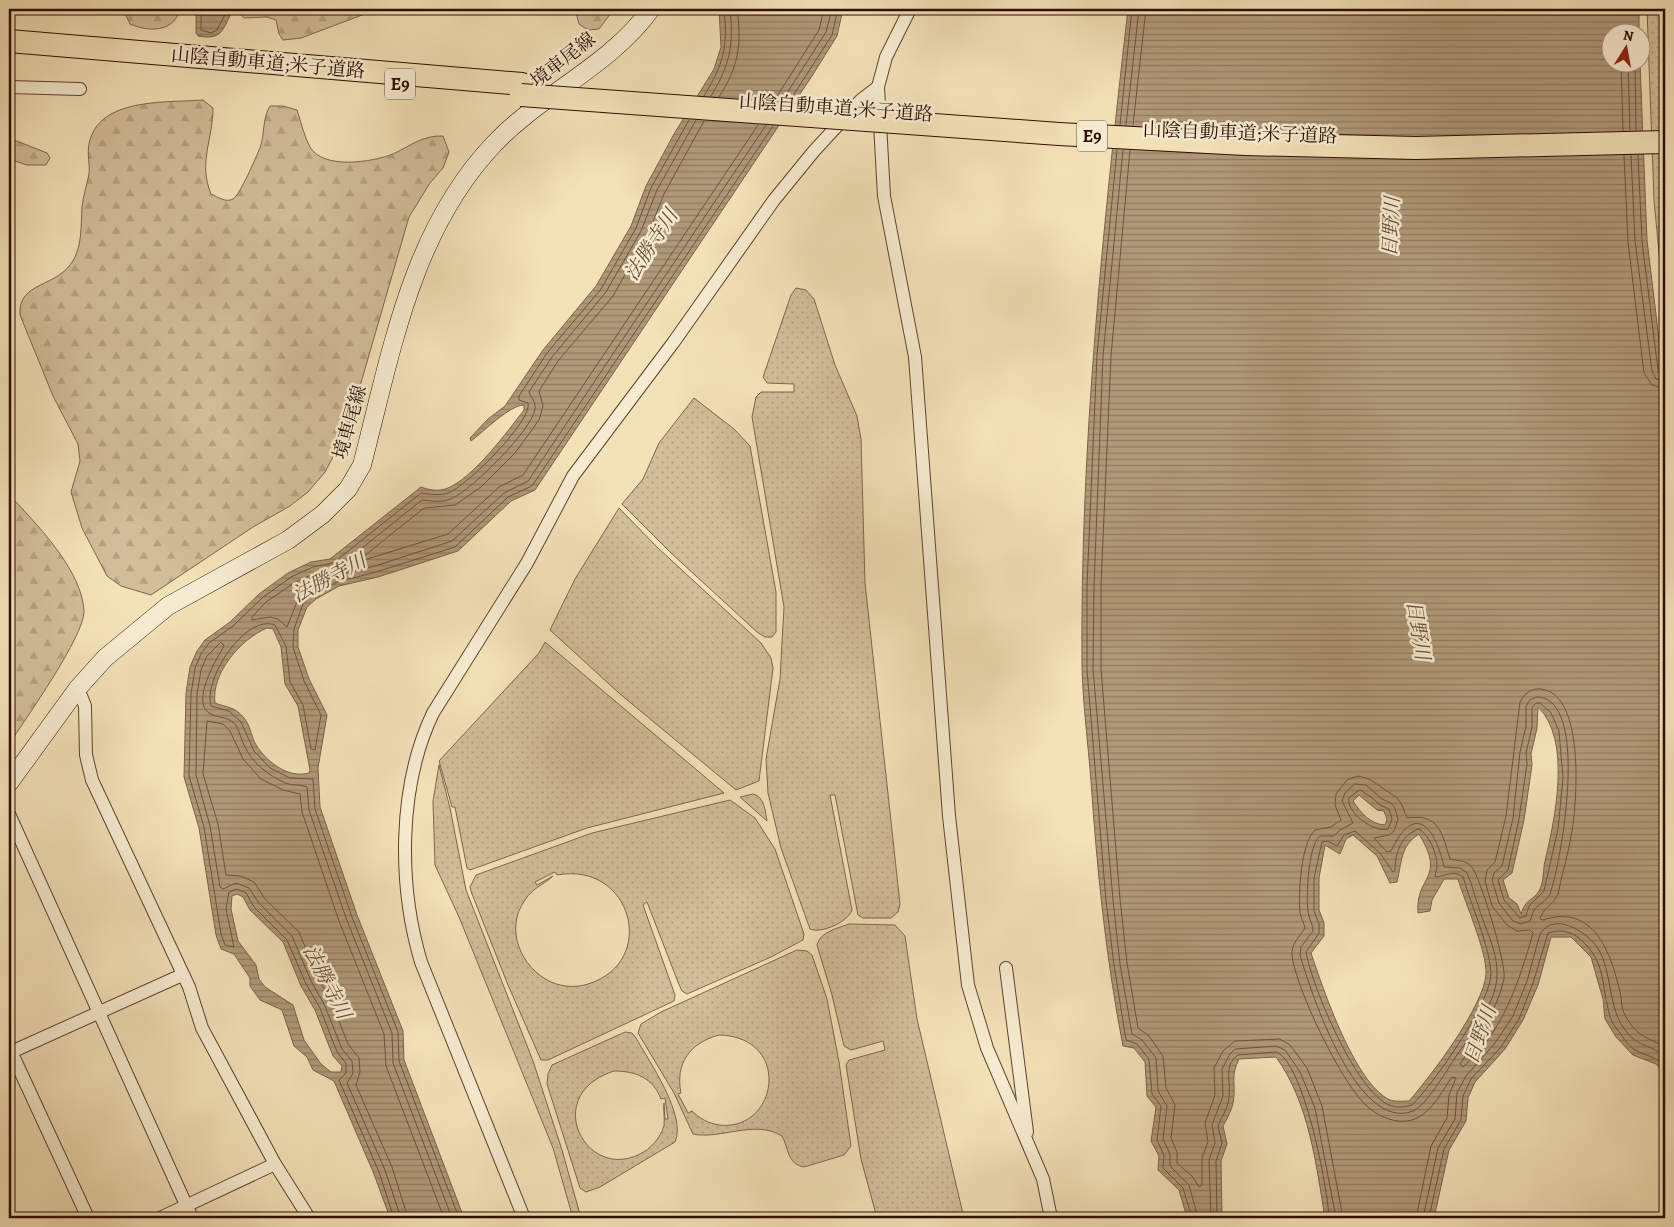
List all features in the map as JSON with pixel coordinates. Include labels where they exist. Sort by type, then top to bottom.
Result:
[{"type":"highway","name":"山陰自動車道;米子道路","points":[[9,41],[179,60],[1050,134],[1244,144],[1416,148],[1665,142]]},
{"type":"highway","name":"山陰自動車道;米子道路","points":[[9,52],[179,60]]},
{"type":"highway","name":"山陰自動車道;米子道路","points":[[521,89],[1244,135],[1416,139],[1665,133]]},
{"type":"main road","name":"境車尾線","points":[[9,783],[78,688],[105,658],[168,606],[288,540],[323,514],[348,489],[362,466],[407,298],[428,240],[458,187],[494,144],[527,115],[600,60],[642,21],[651,9]]},
{"type":"street","points":[[910,9],[886,56],[878,87],[884,196],[915,357],[949,816],[968,985],[987,1048],[1043,1179],[1051,1218]]},
{"type":"street","points":[[9,87],[80,89]]},
{"type":"street","points":[[524,1218],[421,962],[412,932],[407,899],[405,862],[412,777],[422,736],[436,708],[527,563],[573,476],[673,343],[774,200],[814,151],[861,100],[878,87]]},
{"type":"street","points":[[78,688],[85,706],[86,754],[92,780],[188,987],[202,1028],[275,1164],[308,1218]]},
{"type":"street","points":[[9,814],[97,1012],[192,1218]]},
{"type":"street","points":[[1006,968],[1022,1073],[1029,1144]]},
{"type":"street","points":[[88,1218],[10,1051],[182,975]]},
{"type":"street","points":[[160,1218],[275,1164]]},
{"type":"green space","points":[[123,9],[180,9],[172,23],[152,29],[130,24]]},
{"type":"green space","points":[[240,9],[378,9],[301,38],[283,40],[279,34],[276,20],[267,17],[244,18],[239,13]]},
{"type":"green space","points":[[575,9],[614,9],[599,29],[588,30],[579,24]]},
{"type":"green space","points":[[1647,9],[1665,9],[1665,316],[1654,200],[1649,72],[1652,72],[1652,22],[1647,22]]},
{"type":"green space","points":[[203,100],[213,108],[206,161],[207,182],[211,194],[225,200],[233,199],[236,196],[248,175],[260,148],[267,111],[270,106],[283,106],[297,110],[310,147],[316,154],[326,159],[349,162],[373,160],[393,154],[423,139],[436,136],[443,136],[449,152],[443,168],[430,183],[409,217],[347,431],[325,472],[308,492],[290,506],[253,527],[151,595],[121,586],[107,576],[82,528],[71,492],[80,461],[78,444],[53,396],[20,315],[21,304],[25,296],[32,290],[67,269],[77,253],[81,234],[83,203],[89,174],[89,144],[95,129],[105,118],[119,110],[153,103]]},
{"type":"green space","points":[[9,138],[47,153],[50,158],[46,165],[27,165],[9,159]]},
{"type":"green space","points":[[796,288],[806,290],[814,299],[835,365],[857,416],[861,439],[865,583],[900,904],[898,912],[891,918],[863,918],[858,915],[835,795],[830,795],[852,910],[840,923],[821,930],[810,929],[781,848],[768,793],[766,759],[780,679],[784,607],[752,417],[756,397],[761,392],[794,392],[794,384],[767,383],[763,377],[791,295]]},
{"type":"green space","points":[[694,398],[734,429],[750,446],[776,592],[776,632],[772,637],[765,637],[757,632],[671,553],[622,504],[643,479],[659,443]]},
{"type":"green space","points":[[9,499],[16,502],[59,552],[76,581],[82,596],[84,611],[82,623],[65,657],[9,744]]},
{"type":"green space","points":[[619,508],[658,548],[761,643],[771,658],[773,668],[759,781],[736,790],[620,694],[550,630],[575,579]]},
{"type":"green space","points":[[545,642],[724,793],[587,828],[470,870],[467,868],[455,807],[452,807],[439,761],[539,653]]},
{"type":"green space","points":[[439,765],[450,808],[466,890],[533,1061],[562,1150],[581,1218],[573,1218],[553,1148],[459,917],[435,865],[433,801]]},
{"type":"green space","points":[[753,794],[762,801],[767,821],[740,797]]},
{"type":"green space","points":[[730,800],[755,818],[775,849],[804,934],[803,940],[771,957],[687,994],[682,991],[678,982],[647,902],[643,905],[675,995],[674,1001],[548,1060],[541,1060],[508,985],[470,887],[476,875],[592,833]],"holes":[[[555,872],[557,875],[583,875],[603,883],[618,898],[627,916],[629,936],[624,956],[610,972],[588,984],[570,986],[551,982],[540,976],[531,967],[519,947],[516,935],[519,911],[531,892],[553,876],[537,885],[535,882]]]},
{"type":"green space","points":[[849,924],[895,925],[905,936],[917,1019],[964,1218],[877,1218],[861,1159],[846,1065],[849,1060],[885,1050],[883,1041],[851,1050],[844,1046],[832,995],[817,945],[826,934]]},
{"type":"green space","points":[[797,950],[807,951],[812,955],[827,999],[839,1062],[851,1146],[844,1155],[804,1167],[794,1163],[791,1159],[782,1136],[771,1131],[749,1129],[704,1135],[693,1134],[674,1093],[638,1033],[641,1024],[661,1012]],"holes":[[[719,1035],[743,1040],[759,1051],[767,1066],[769,1083],[764,1100],[754,1114],[739,1123],[719,1125],[704,1120],[692,1111],[688,1113],[678,1094],[681,1093],[680,1072],[687,1056],[700,1043]]]},
{"type":"green space","points":[[625,1032],[632,1033],[657,1074],[671,1104],[676,1118],[677,1131],[675,1142],[600,1187],[586,1192],[580,1188],[547,1084],[548,1074],[552,1065]],"holes":[[[614,1071],[622,1071],[643,1077],[658,1092],[661,1099],[665,1098],[668,1119],[665,1119],[664,1103],[664,1126],[655,1143],[640,1154],[620,1159],[603,1156],[589,1146],[579,1132],[575,1115],[579,1098],[592,1083]]]},
{"type":"water","points":[[196,9],[234,9],[222,31],[207,37],[198,36],[196,33]]},
{"type":"water","name":"法勝寺川","points":[[719,9],[843,9],[837,36],[812,76],[535,490],[511,501],[458,551],[378,577],[339,586],[316,599],[307,607],[298,630],[298,647],[309,679],[327,715],[318,768],[320,807],[357,915],[403,1031],[404,1060],[464,1218],[390,1218],[374,1174],[334,1081],[313,1070],[307,1057],[294,1046],[282,1010],[260,1000],[250,986],[250,978],[234,954],[221,949],[216,935],[199,828],[184,777],[186,693],[190,667],[197,651],[205,640],[230,622],[259,594],[288,573],[311,562],[330,559],[421,487],[441,490],[458,482],[479,464],[509,430],[524,410],[524,405],[518,406],[504,414],[471,441],[470,438],[488,419],[505,406],[543,350],[596,286],[631,226],[646,186],[674,134],[714,69],[721,47]],"holes":[[[267,628],[273,629],[281,647],[285,684],[298,706],[309,773],[301,774],[285,771],[271,762],[259,750],[244,718],[237,711],[215,703],[218,680],[230,658],[247,640]],[[237,894],[243,897],[250,910],[283,942],[301,986],[315,1010],[333,1056],[342,1066],[341,1072],[331,1072],[321,1064],[304,1040],[293,1005],[265,987],[259,979],[256,965],[238,941],[231,909],[232,896]]]},
{"type":"water","name":"日野川","points":[[1128,9],[1639,9],[1639,22],[1602,22],[1602,72],[1640,72],[1647,240],[1665,389],[1665,1074],[1656,1064],[1633,1055],[1616,1037],[1605,1019],[1603,999],[1591,957],[1571,937],[1551,937],[1538,985],[1523,1020],[1505,1049],[1475,1082],[1468,1098],[1466,1121],[1449,1150],[1434,1218],[1325,1218],[1310,1134],[1304,1114],[1287,1075],[1276,1057],[1239,1059],[1234,1073],[1233,1103],[1223,1126],[1227,1144],[1221,1161],[1222,1218],[1187,1218],[1179,1190],[1158,1170],[1159,1156],[1151,1141],[1156,1107],[1147,1096],[1145,1062],[1134,1048],[1123,1046],[1112,980],[1099,881],[1084,710],[1082,584],[1085,502],[1089,419],[1102,255]],"holes":[[[1538,707],[1548,721],[1555,739],[1558,759],[1558,781],[1553,824],[1541,888],[1525,905],[1521,914],[1517,904],[1509,898],[1503,880],[1512,873],[1524,820],[1532,765],[1531,754],[1537,728]],[[1359,795],[1377,810],[1384,811],[1387,819],[1385,825],[1370,820],[1359,810],[1353,801]],[[1419,834],[1427,849],[1430,869],[1418,901],[1418,913],[1430,911],[1432,900],[1444,879],[1458,879],[1483,953],[1486,974],[1483,988],[1467,1022],[1443,1058],[1409,1101],[1397,1101],[1390,1100],[1377,1091],[1353,1056],[1323,989],[1311,953],[1324,936],[1324,923],[1319,910],[1319,878],[1325,845],[1340,854],[1346,839],[1353,835],[1377,856],[1390,883],[1397,882],[1405,849]]]}]
